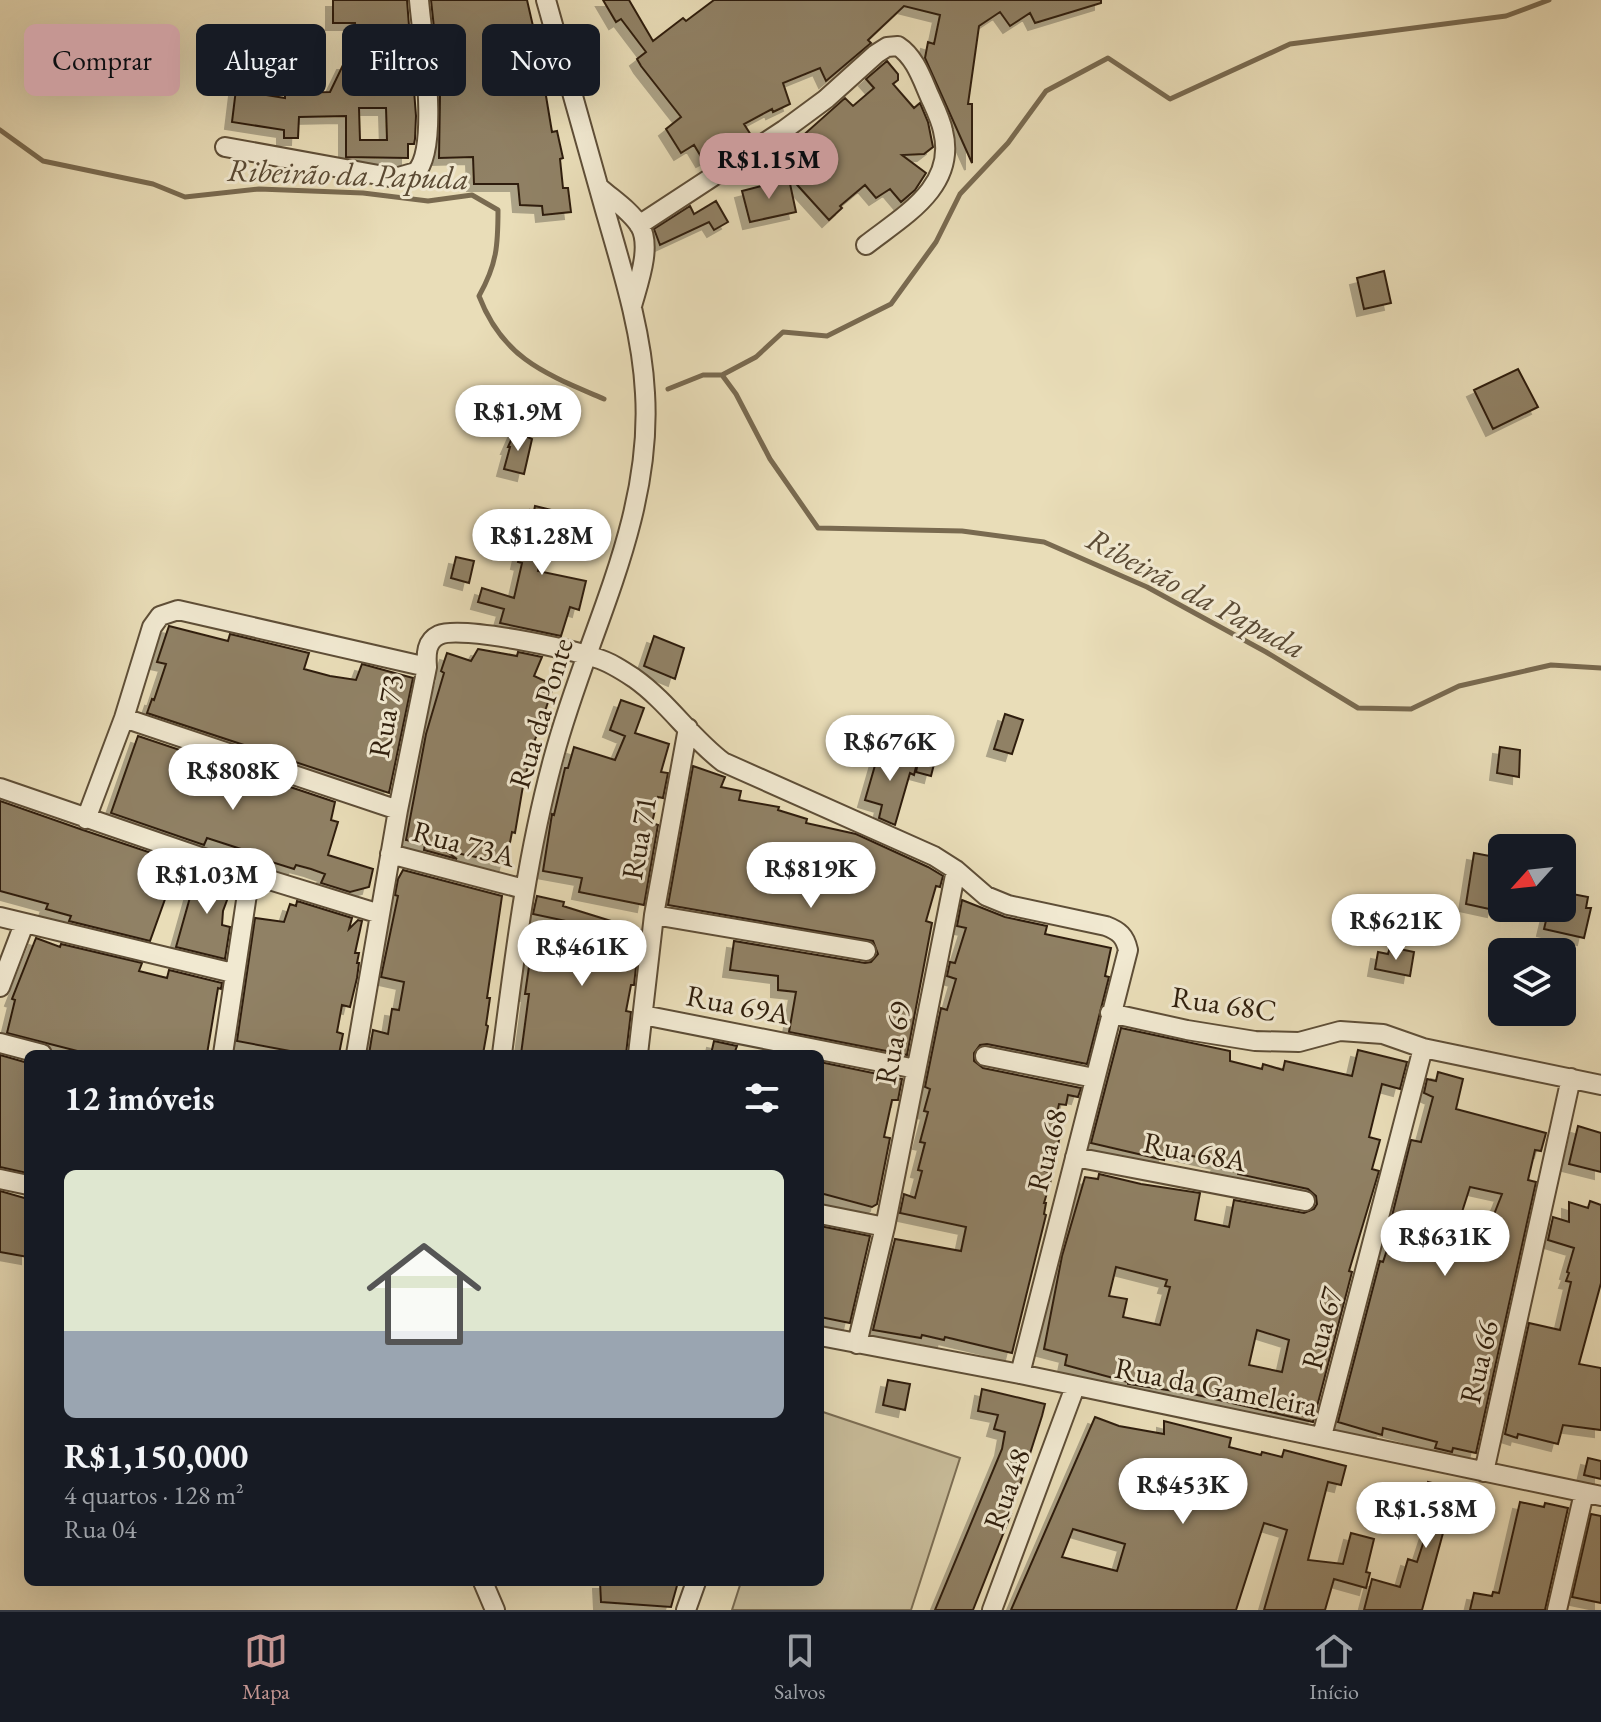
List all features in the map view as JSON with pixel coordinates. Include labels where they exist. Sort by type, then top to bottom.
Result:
[{"type":"street","points":[[225,147],[395,178],[416,172],[426,155],[429,124],[419,0]]},
{"type":"street","name":"Rua da Ponte","points":[[503,1050],[524,889],[554,753],[586,655],[607,605],[629,533],[644,452],[645,393],[631,308],[546,0]]},
{"type":"street","points":[[639,225],[784,130],[826,99],[876,54],[887,47],[898,46],[912,59],[941,123],[945,145],[942,172],[927,197],[866,245]]},
{"type":"street","points":[[598,186],[642,231],[644,250],[631,308]]},
{"type":"street","name":"Rua 73","points":[[124,718],[152,627],[160,616],[171,611],[216,617],[427,667],[398,810],[357,1050]]},
{"type":"street","points":[[427,667],[429,646],[440,635],[449,632],[478,633],[586,655],[612,665],[644,686],[672,710],[707,750],[723,762],[909,844],[956,870]]},
{"type":"street","points":[[86,819],[124,718],[398,810]]},
{"type":"street","name":"Rua 71","points":[[639,1050],[654,915],[688,728]]},
{"type":"street","points":[[0,788],[250,874],[380,914]]},
{"type":"street","name":"Rua 73A","points":[[390,854],[524,889]]},
{"type":"street","name":"Rua 68","points":[[956,870],[975,888],[997,901],[1118,931],[1126,940],[1128,950],[1020,1374]]},
{"type":"street","name":"Rua 69","points":[[857,1344],[885,1227],[956,870]]},
{"type":"street","points":[[223,1050],[250,874]]},
{"type":"street","points":[[654,915],[866,951]]},
{"type":"street","points":[[0,917],[233,973]]},
{"type":"street","points":[[0,987],[24,924]]},
{"type":"street","name":"Rua 68C","points":[[1110,1013],[1255,1041],[1299,1042],[1340,1031],[1383,1034],[1423,1048],[1601,1085]]},
{"type":"street","name":"Rua 69A","points":[[643,1015],[820,1050]]},
{"type":"street","points":[[0,1043],[27,1050]]},
{"type":"street","name":"Rua 67","points":[[1322,1436],[1423,1048]]},
{"type":"street","name":"Rua 69A","points":[[824,1051],[916,1069]]},
{"type":"street","points":[[985,1056],[1094,1078]]},
{"type":"street","name":"Rua 66","points":[[1484,1472],[1571,1078]]},
{"type":"street","name":"Rua 68A","points":[[1075,1157],[1305,1201]]},
{"type":"street","points":[[0,1179],[24,1184]]},
{"type":"street","points":[[824,1215],[885,1227]]},
{"type":"street","name":"Rua da Gameleira","points":[[824,1337],[1322,1436],[1593,1495]]},
{"type":"street","name":"Rua 48","points":[[992,1610],[1075,1387]]},
{"type":"street","points":[[1557,1610],[1593,1495]]},
{"type":"street","points":[[485,1586],[495,1610]]},
{"type":"street","points":[[686,1610],[695,1586]]},
{"type":"shaded area","points":[[824,1412],[960,1458],[911,1610],[732,1610],[740,1586],[824,1586]]},
{"type":"building","points":[[333,0],[407,0],[409,24],[333,23]]},
{"type":"building","points":[[431,0],[527,0],[532,24],[482,24],[482,96],[546,96],[552,132],[557,131],[563,158],[560,159],[563,188],[568,188],[571,212],[543,215],[542,206],[520,205],[518,184],[474,184],[473,157],[439,158],[440,96],[466,96],[466,24],[434,24]]},
{"type":"building","points":[[603,0],[629,0],[653,41],[714,0],[1101,0],[1101,3],[1035,23],[1030,13],[1010,26],[1000,12],[979,26],[968,104],[972,104],[972,163],[925,58],[928,42],[934,44],[940,15],[904,6],[868,40],[871,43],[826,81],[820,68],[783,83],[790,104],[773,112],[772,109],[744,124],[751,135],[703,160],[694,145],[681,153],[666,129],[681,117],[637,59],[646,52],[621,19],[616,22]]},
{"type":"building","points":[[887,61],[898,74],[898,80],[893,84],[914,108],[920,103],[928,122],[933,147],[924,154],[902,155],[926,173],[915,190],[901,202],[890,189],[876,198],[865,185],[829,220],[780,166],[786,161],[781,155],[845,98],[853,106],[874,88],[866,79]]},
{"type":"building","points":[[342,67],[342,96],[414,96],[415,139],[414,144],[408,144],[408,158],[346,157],[346,116],[299,117],[298,138],[284,138],[284,130],[232,122],[235,96],[285,98],[326,96],[326,92],[330,92]],"holes":[[[359,108],[386,108],[387,140],[360,140]]]},
{"type":"building","points":[[789,179],[796,212],[750,222],[742,191]]},
{"type":"building","points":[[716,201],[728,222],[714,230],[709,222],[660,245],[654,229],[690,206],[694,214]]},
{"type":"building","points":[[1384,271],[1391,303],[1364,309],[1357,278]]},
{"type":"building","points":[[1518,369],[1538,407],[1493,429],[1474,390]]},
{"type":"building","points":[[515,431],[532,439],[524,474],[504,469]]},
{"type":"building","points":[[535,506],[572,515],[579,519],[576,532],[594,537],[591,550],[544,539],[538,571],[586,581],[579,610],[570,607],[561,636],[500,623],[504,609],[478,602],[482,588],[514,598],[522,563],[518,562],[530,510],[534,511]]},
{"type":"building","points":[[456,557],[474,561],[469,583],[451,578]]},
{"type":"building","points":[[169,626],[228,641],[230,634],[309,653],[304,669],[330,676],[356,680],[362,664],[413,678],[389,793],[147,713],[166,664],[157,662]]},
{"type":"building","points":[[654,636],[684,648],[675,679],[644,666]]},
{"type":"building","points":[[478,649],[542,657],[534,676],[554,685],[528,760],[515,833],[512,832],[506,863],[446,851],[457,859],[424,850],[425,844],[406,840],[426,734],[447,653],[471,661]]},
{"type":"building","points":[[621,700],[644,708],[635,733],[669,744],[661,772],[668,773],[663,798],[658,797],[652,823],[658,825],[644,905],[579,892],[582,878],[543,871],[552,814],[574,747],[615,760],[625,736],[610,730]]},
{"type":"building","points":[[1005,714],[1023,720],[1012,754],[994,749]]},
{"type":"building","points":[[138,736],[335,802],[331,820],[338,822],[328,855],[373,869],[369,887],[350,892],[321,883],[325,874],[311,869],[296,865],[294,869],[207,838],[204,845],[111,813]]},
{"type":"building","points":[[1500,747],[1520,750],[1519,777],[1497,773]]},
{"type":"building","points":[[880,748],[918,759],[914,775],[910,773],[895,825],[879,818],[882,805],[865,800]]},
{"type":"building","points":[[919,757],[934,764],[931,776],[916,772]]},
{"type":"building","points":[[693,766],[725,777],[721,787],[741,791],[739,800],[779,807],[778,810],[807,819],[806,823],[856,834],[943,876],[940,887],[936,886],[926,921],[932,923],[907,1055],[789,1032],[796,992],[778,990],[778,976],[730,970],[734,941],[865,963],[871,962],[878,954],[873,941],[668,905]]},
{"type":"building","points":[[0,801],[196,868],[178,863],[150,941],[69,921],[71,916],[46,909],[48,904],[0,891]]},
{"type":"building","points":[[1474,853],[1488,856],[1488,909],[1466,904]]},
{"type":"building","points":[[198,869],[234,881],[223,911],[222,925],[230,927],[225,959],[176,947]]},
{"type":"building","points":[[403,870],[502,896],[487,998],[490,998],[484,1050],[370,1050],[373,1030],[388,1034],[392,1009],[399,1010],[404,982],[381,977],[398,896],[395,895]]},
{"type":"building","points":[[1576,895],[1588,897],[1586,908],[1591,908],[1584,938],[1544,929],[1546,922],[1576,922]]},
{"type":"building","points":[[537,896],[564,902],[563,906],[640,930],[634,985],[631,985],[626,1011],[631,1012],[626,1050],[522,1050],[531,953],[569,960],[571,949],[576,950],[580,924],[533,914]]},
{"type":"building","points":[[962,900],[1005,917],[1047,926],[1045,934],[1111,948],[1105,976],[1109,977],[1087,1064],[987,1044],[980,1045],[974,1053],[974,1061],[983,1068],[1081,1088],[1078,1097],[1068,1095],[1066,1105],[1059,1104],[1053,1133],[1060,1134],[1058,1146],[1049,1151],[1045,1171],[1053,1173],[1044,1203],[1046,1215],[1012,1353],[945,1337],[944,1340],[922,1335],[921,1338],[873,1330],[895,1239],[961,1251],[966,1227],[900,1213],[904,1194],[915,1198],[922,1171],[918,1170],[925,1143],[920,1142],[930,1089],[925,1087],[941,1008],[947,1010],[956,979],[947,976],[950,962],[955,963],[966,928],[957,926]]},
{"type":"building","points":[[297,901],[352,918],[349,929],[358,920],[362,921],[355,953],[359,953],[357,978],[350,1007],[342,1005],[337,1032],[343,1034],[340,1050],[285,1050],[237,1041],[255,918],[284,922],[290,904],[296,906]]},
{"type":"building","points":[[36,938],[60,947],[61,944],[142,963],[139,971],[167,978],[169,970],[222,983],[221,989],[218,988],[208,1050],[73,1050],[7,1033],[15,1000],[12,999]]},
{"type":"building","points":[[1390,947],[1414,952],[1410,976],[1375,969],[1378,952],[1388,954]]},
{"type":"building","points":[[1121,1028],[1230,1051],[1230,1061],[1262,1069],[1263,1064],[1283,1070],[1285,1061],[1352,1076],[1358,1050],[1407,1062],[1400,1089],[1382,1084],[1369,1137],[1380,1140],[1372,1169],[1379,1171],[1349,1271],[1352,1272],[1313,1422],[1193,1394],[1128,1384],[1065,1365],[1067,1355],[1044,1349],[1062,1256],[1085,1177],[1098,1179],[1099,1174],[1200,1193],[1195,1220],[1229,1227],[1234,1200],[1304,1213],[1314,1209],[1317,1204],[1316,1196],[1308,1189],[1217,1168],[1219,1162],[1166,1150],[1164,1160],[1091,1143]],"holes":[[[1116,1267],[1167,1280],[1165,1286],[1170,1287],[1160,1325],[1123,1317],[1127,1299],[1109,1296]],[[1257,1330],[1289,1340],[1282,1372],[1249,1365]]]},
{"type":"building","points":[[714,1041],[737,1046],[736,1050],[712,1050]]},
{"type":"building","points":[[0,1055],[24,1062],[24,1172],[0,1167]]},
{"type":"building","points":[[824,1063],[902,1079],[898,1100],[892,1100],[884,1137],[890,1138],[877,1204],[872,1207],[824,1194]]},
{"type":"building","points":[[1438,1072],[1463,1079],[1456,1109],[1546,1133],[1541,1151],[1535,1150],[1528,1180],[1536,1182],[1476,1453],[1453,1448],[1452,1452],[1435,1448],[1437,1442],[1383,1428],[1382,1435],[1338,1422],[1380,1261],[1383,1262],[1395,1225],[1390,1224],[1411,1140],[1421,1142],[1433,1097],[1424,1093],[1427,1079],[1436,1081]],"holes":[[[1470,1187],[1502,1194],[1491,1222],[1462,1212]]]},
{"type":"building","points":[[1578,1126],[1601,1133],[1601,1172],[1569,1164]]},
{"type":"building","points":[[0,1191],[24,1198],[24,1256],[0,1252]]},
{"type":"building","points":[[1590,1201],[1601,1205],[1601,1283],[1579,1364],[1601,1368],[1601,1430],[1563,1425],[1558,1444],[1518,1434],[1517,1438],[1505,1434],[1529,1323],[1560,1330],[1571,1282],[1566,1281],[1574,1248],[1548,1240],[1553,1217],[1569,1222],[1569,1202],[1588,1208]]},
{"type":"building","points":[[824,1227],[870,1236],[850,1323],[824,1318]]},
{"type":"building","points":[[888,1380],[910,1384],[905,1410],[883,1405]]},
{"type":"building","points":[[982,1389],[1045,1404],[1019,1488],[1007,1513],[1011,1514],[973,1610],[935,1610],[1002,1449],[1005,1432],[994,1429],[998,1415],[978,1411]]},
{"type":"building","points":[[1095,1417],[1119,1426],[1164,1434],[1164,1421],[1231,1438],[1229,1447],[1261,1455],[1262,1452],[1282,1457],[1284,1450],[1346,1466],[1341,1485],[1328,1482],[1308,1560],[1343,1564],[1351,1533],[1374,1539],[1366,1572],[1370,1573],[1366,1588],[1334,1579],[1325,1610],[1264,1610],[1287,1530],[1264,1523],[1236,1610],[1011,1610]],"holes":[[[1073,1529],[1125,1544],[1117,1571],[1062,1557]]]},
{"type":"building","points":[[1588,1458],[1601,1461],[1601,1479],[1584,1475]]},
{"type":"building","points":[[1428,1482],[1490,1497],[1485,1520],[1449,1511],[1422,1610],[1364,1610],[1372,1579],[1400,1587],[1408,1559],[1417,1562],[1432,1516],[1433,1508],[1422,1505]]},
{"type":"building","points":[[1520,1502],[1568,1508],[1545,1610],[1470,1610],[1474,1593],[1492,1596],[1493,1592],[1499,1593]]},
{"type":"building","points":[[1591,1514],[1601,1516],[1601,1603],[1572,1597]]},
{"type":"building","points":[[600,1586],[677,1586],[671,1607],[601,1602]]},
{"type":"waterway","points":[[668,389],[703,375],[722,375],[756,357],[783,332],[827,336],[891,304],[936,242],[960,194],[1008,143],[1046,91],[1108,58],[1170,99],[1290,44],[1506,16],[1549,0]]},
{"type":"waterway","name":"Ribeirão da Papuda","points":[[0,130],[43,161],[153,184],[185,197],[259,189],[363,193],[428,201],[472,195],[498,210],[495,254],[490,274],[479,296],[500,335],[514,350],[545,372],[604,399]]},
{"type":"waterway","name":"Ribeirão da Papuda","points":[[722,375],[736,394],[770,459],[818,528],[962,531],[1044,542],[1147,587],[1266,652],[1358,708],[1411,709],[1459,686],[1551,665],[1601,668]]}]
